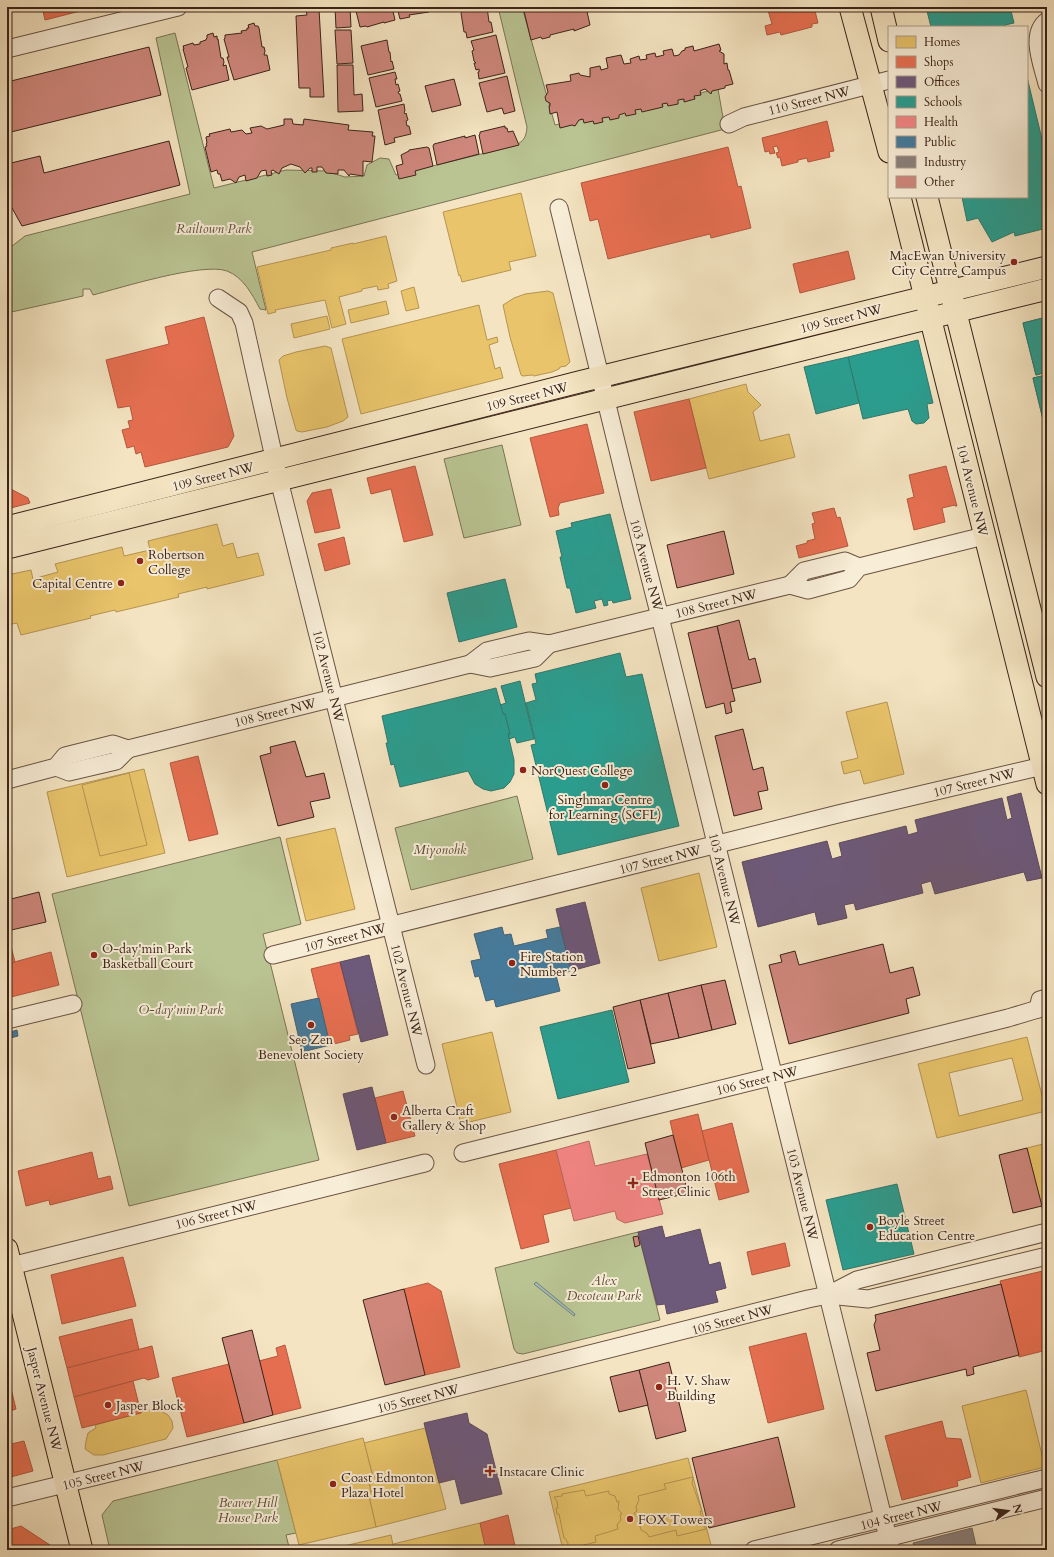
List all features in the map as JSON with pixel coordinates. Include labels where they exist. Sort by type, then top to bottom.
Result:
[{"type":"main road","points":[[850,7],[880,82],[888,144]]},
{"type":"main road","points":[[881,7],[888,37]]},
{"type":"main road","name":"104 Avenue NW","points":[[900,198],[984,536],[1046,772]]},
{"type":"main road","name":"104 Avenue NW","points":[[927,198],[1047,677]]},
{"type":"main road","name":"109 Street NW","points":[[7,548],[600,377],[1047,267]]},
{"type":"main road","name":"109 Street NW","points":[[7,527],[278,470],[606,398],[1047,289]]},
{"type":"main road","name":"Jasper Avenue NW","points":[[8,1260],[82,1550]]},
{"type":"street","points":[[7,49],[157,10],[178,7]]},
{"type":"street","points":[[1047,21],[1030,46],[1047,84]]},
{"type":"street","name":"110 Street NW","points":[[729,124],[744,117],[880,82]]},
{"type":"street","name":"103 Avenue NW","points":[[558,208],[890,1544]]},
{"type":"street","name":"102 Avenue NW","points":[[218,298],[238,312],[244,323],[278,470],[426,1065]]},
{"type":"street","name":"108 Street NW","points":[[7,780],[56,767],[65,756],[113,744],[128,749],[470,664],[490,668],[534,658],[549,644],[790,585],[804,571],[846,561],[859,567],[984,536]]},
{"type":"street","name":"107 Street NW","points":[[273,955],[716,845],[1046,772]]},
{"type":"street","points":[[7,1020],[73,1004]]},
{"type":"street","name":"106 Street NW","points":[[463,1153],[1044,1007]]},
{"type":"street","name":"106 Street NW","points":[[8,1260],[425,1163]]},
{"type":"street","name":"105 Street NW","points":[[828,1296],[857,1280],[1047,1232]]},
{"type":"street","name":"105 Street NW","points":[[7,1498],[616,1348],[808,1299],[828,1296],[868,1299],[1047,1256]]},
{"type":"street","name":"104 Street NW","points":[[754,1550],[1047,1478]]},
{"type":"street","name":"104 Street NW","points":[[838,1550],[890,1544],[1047,1498]]},
{"type":"green space","name":"Railtown Park","points":[[498,7],[522,7],[555,125],[718,89],[725,129],[252,252],[266,310],[260,309],[250,292],[238,277],[227,271],[215,269],[200,270],[161,277],[93,295],[90,289],[83,289],[83,296],[7,313],[7,250],[25,236],[190,194],[156,38],[175,33],[214,188],[286,170],[326,171],[345,177],[364,176],[367,165],[380,158],[389,159],[396,175],[514,146],[524,139],[527,127]]},
{"type":"green space","points":[[502,445],[521,525],[464,538],[444,459]]},
{"type":"green space","name":"Miyonohk","points":[[517,796],[533,859],[411,890],[395,828]]},
{"type":"green space","name":"O-day'min Park","points":[[280,837],[301,924],[263,934],[319,1160],[129,1206],[52,894]]},
{"type":"green space","name":"Alex Decoteau Park","points":[[638,1232],[660,1320],[523,1354],[517,1353],[514,1349],[495,1268]]},
{"type":"green space","name":"Beaver Hill House Park","points":[[277,1460],[296,1533],[286,1535],[289,1547],[276,1550],[110,1550],[102,1515],[113,1501]]},
{"type":"water","points":[[536,1282],[575,1314],[574,1316],[534,1284]]},
{"type":"building: Homes","points":[[521,193],[536,256],[509,262],[511,270],[462,282],[460,275],[459,276],[443,212]]},
{"type":"building: Homes","points":[[386,236],[397,281],[388,284],[389,288],[378,290],[377,286],[362,289],[362,291],[339,297],[346,324],[332,328],[325,300],[275,310],[276,312],[268,314],[257,267]]},
{"type":"building: Homes","points":[[414,287],[419,308],[406,311],[401,291]]},
{"type":"building: Homes","points":[[548,291],[553,293],[570,362],[566,366],[560,367],[552,372],[534,376],[523,376],[521,375],[510,337],[503,305],[514,298],[525,294]]},
{"type":"building: Homes","points":[[386,301],[389,314],[351,323],[348,310]]},
{"type":"building: Homes","points":[[479,305],[487,340],[497,337],[498,342],[489,345],[495,369],[500,367],[503,378],[361,414],[342,339]]},
{"type":"building: Homes","points":[[327,316],[330,329],[294,338],[291,324]]},
{"type":"building: Homes","points":[[325,346],[331,348],[348,417],[343,421],[327,427],[302,432],[297,431],[287,398],[279,360],[283,356],[296,352]]},
{"type":"building: Homes","points":[[746,384],[748,392],[761,405],[753,412],[760,441],[789,434],[795,457],[709,479],[689,399]]},
{"type":"building: Homes","name":"Capital Centre","points":[[217,524],[223,546],[233,543],[237,558],[258,553],[264,575],[207,589],[207,587],[178,594],[179,597],[116,612],[115,610],[90,616],[91,618],[21,635],[17,623],[7,625],[7,575],[31,570],[33,579],[58,572],[55,564],[122,547],[124,556],[150,550],[148,541]]},
{"type":"building: Homes","points":[[887,702],[904,774],[864,784],[860,770],[844,774],[841,762],[858,758],[846,712]]},
{"type":"building: Homes","points":[[144,769],[165,853],[67,877],[47,792]]},
{"type":"building: Homes","points":[[129,773],[147,845],[100,856],[82,785]]},
{"type":"building: Homes","points":[[335,828],[355,909],[306,921],[286,839]]},
{"type":"building: Homes","points":[[699,873],[717,947],[659,961],[641,888]]},
{"type":"building: Homes","points":[[492,1032],[511,1112],[461,1124],[442,1044]]},
{"type":"building: Homes","points":[[1027,1037],[1046,1111],[937,1138],[918,1064]],"holes":[[[1012,1058],[1023,1100],[959,1116],[949,1073]]]},
{"type":"building: Homes","points":[[1047,1143],[1047,1215],[1044,1216],[1027,1148]]},
{"type":"building: Homes","points":[[1026,1390],[1045,1467],[981,1483],[962,1406]]},
{"type":"building: Homes","points":[[159,1407],[161,1411],[168,1415],[172,1421],[173,1428],[166,1439],[103,1455],[94,1455],[85,1449],[88,1433],[96,1428],[95,1425]]},
{"type":"building: Homes","points":[[425,1428],[446,1509],[376,1527],[368,1492],[371,1492],[369,1482],[376,1481],[375,1477],[373,1477],[364,1443]]},
{"type":"building: Homes","name":"Coast Edmonton Plaza Hotel","points":[[363,1438],[373,1477],[375,1477],[376,1481],[369,1482],[371,1492],[368,1492],[376,1527],[299,1545],[277,1460]]},
{"type":"building: Homes","name":"FOX Towers","points":[[688,1458],[711,1545],[692,1550],[563,1550],[549,1492]]},
{"type":"building: Homes","points":[[693,1477],[692,1483],[702,1511],[700,1511],[703,1525],[706,1529],[677,1536],[676,1530],[649,1537],[647,1533],[641,1530],[640,1526],[637,1525],[638,1518],[634,1513],[637,1511],[636,1507],[639,1500],[638,1496],[666,1489],[664,1484]]},
{"type":"building: Homes","points":[[584,1490],[586,1496],[609,1491],[609,1494],[615,1496],[617,1502],[619,1501],[618,1509],[622,1514],[620,1515],[621,1520],[617,1525],[618,1529],[595,1536],[596,1542],[568,1549],[568,1543],[564,1538],[559,1514],[557,1514],[557,1501],[554,1497]]},
{"type":"building: Homes","points":[[480,1523],[486,1550],[394,1550],[393,1544]]},
{"type":"building: Homes","points":[[391,1535],[394,1550],[327,1550]]},
{"type":"building: Shops","points":[[42,7],[96,7],[45,20]]},
{"type":"building: Shops","points":[[767,7],[814,7],[818,23],[812,24],[812,27],[781,35],[780,32],[767,35],[765,26],[772,24]]},
{"type":"building: Shops","points":[[827,121],[834,151],[829,152],[830,157],[808,162],[807,158],[782,166],[780,157],[778,158],[776,153],[779,152],[777,146],[773,147],[775,153],[770,154],[769,151],[765,152],[762,138]]},
{"type":"building: Shops","points":[[728,147],[738,187],[741,186],[751,228],[711,238],[710,234],[608,259],[598,219],[590,221],[581,183]]},
{"type":"building: Shops","points":[[848,251],[855,279],[800,293],[793,264]]},
{"type":"building: Shops","points":[[204,317],[234,436],[228,447],[145,467],[141,452],[136,454],[134,446],[127,448],[122,430],[130,428],[128,421],[133,420],[130,406],[118,408],[106,360],[169,344],[165,327]]},
{"type":"building: Shops","points":[[689,399],[706,468],[651,481],[634,412]]},
{"type":"building: Shops","points":[[587,424],[604,493],[560,503],[558,508],[559,515],[550,517],[530,438]]},
{"type":"building: Shops","points":[[415,466],[433,535],[404,542],[391,489],[371,494],[367,478]]},
{"type":"building: Shops","points":[[946,466],[957,506],[955,505],[942,508],[945,522],[914,530],[907,499],[914,497],[909,475]]},
{"type":"building: Shops","points":[[7,487],[28,498],[30,503],[7,509]]},
{"type":"building: Shops","points":[[331,489],[340,528],[315,533],[307,501],[312,493]]},
{"type":"building: Shops","points":[[834,508],[837,518],[840,517],[848,546],[799,558],[796,546],[815,539],[812,524],[815,523],[812,513]]},
{"type":"building: Shops","points":[[344,537],[350,564],[325,571],[318,544]]},
{"type":"building: Shops","points":[[198,756],[218,834],[189,841],[170,763]]},
{"type":"building: Shops","points":[[7,931],[15,962],[7,964]]},
{"type":"building: Shops","points":[[51,952],[59,985],[7,998],[7,964]]},
{"type":"building: Shops","points":[[340,962],[358,1034],[349,1036],[350,1040],[330,1045],[311,969]]},
{"type":"building: Shops","points":[[403,1091],[415,1136],[386,1143],[375,1098]]},
{"type":"building: Shops","points":[[698,1114],[709,1160],[681,1168],[670,1121]]},
{"type":"building: Shops","points":[[732,1123],[749,1192],[719,1200],[702,1131]]},
{"type":"building: Shops","points":[[556,1150],[571,1208],[543,1215],[549,1242],[521,1249],[499,1164]]},
{"type":"building: Shops","points":[[92,1152],[98,1179],[110,1176],[113,1189],[50,1205],[49,1200],[26,1206],[18,1171]]},
{"type":"building: Shops","points":[[785,1243],[790,1266],[752,1275],[747,1252]]},
{"type":"building: Shops","points":[[123,1257],[136,1306],[62,1324],[51,1275]]},
{"type":"building: Shops","points":[[1047,1270],[1047,1350],[1019,1357],[1000,1281]]},
{"type":"building: Shops","points":[[428,1283],[441,1291],[460,1367],[425,1375],[404,1289]]},
{"type":"building: Shops","points":[[132,1319],[139,1350],[67,1368],[59,1337]]},
{"type":"building: Shops","points":[[806,1333],[824,1409],[768,1423],[749,1347]]},
{"type":"building: Shops","points":[[285,1345],[301,1408],[273,1415],[259,1361],[278,1356],[276,1348]]},
{"type":"building: Shops","points":[[152,1346],[159,1377],[148,1380],[144,1378],[74,1397],[67,1368]]},
{"type":"building: Shops","points":[[229,1364],[244,1423],[187,1437],[172,1378]]},
{"type":"building: Shops","points":[[7,1372],[16,1409],[7,1412]]},
{"type":"building: Shops","name":"Jasper Block","points":[[133,1381],[141,1413],[82,1428],[74,1397]]},
{"type":"building: Shops","points":[[942,1421],[946,1438],[961,1439],[971,1477],[957,1481],[958,1486],[902,1500],[885,1436]]},
{"type":"building: Shops","points":[[24,1441],[33,1471],[7,1478],[7,1445]]},
{"type":"building: Shops","points":[[508,1515],[516,1550],[486,1550],[480,1523]]},
{"type":"building: Shops","points":[[21,1526],[50,1545],[51,1550],[7,1550],[7,1530]]},
{"type":"building: Offices","points":[[1021,793],[1042,878],[1027,881],[1024,872],[935,894],[931,881],[921,884],[923,893],[856,910],[854,903],[844,905],[847,918],[818,925],[815,912],[758,927],[742,862],[827,841],[832,859],[842,856],[839,843],[906,826],[908,835],[918,832],[915,820],[1002,798],[1007,820],[1012,818],[1007,797]]},
{"type":"building: Offices","points":[[585,902],[600,963],[571,971],[556,909]]},
{"type":"building: Offices","points":[[369,955],[388,1035],[361,1042],[340,962]]},
{"type":"building: Offices","points":[[372,1087],[386,1143],[357,1150],[343,1094]]},
{"type":"building: Offices","points":[[662,1226],[665,1238],[700,1229],[709,1265],[720,1262],[726,1288],[715,1291],[718,1302],[667,1314],[665,1304],[657,1305],[638,1232]]},
{"type":"building: Offices","points":[[467,1413],[469,1423],[487,1434],[502,1494],[461,1504],[455,1479],[439,1483],[424,1423]]},
{"type":"building: Schools","points":[[926,7],[1010,7],[1014,23],[1006,26],[931,26]]},
{"type":"building: Schools","points":[[1028,81],[1047,160],[1047,228],[1015,236],[1014,232],[992,242],[978,218],[967,221],[962,198],[1028,198]]},
{"type":"building: Schools","points":[[1047,317],[1047,372],[1036,375],[1023,323]]},
{"type":"building: Schools","points":[[1047,317],[1047,372],[1036,375],[1023,323]]},
{"type":"building: Schools","points":[[918,340],[933,403],[927,404],[929,418],[924,423],[916,424],[912,421],[908,409],[863,419],[848,357]]},
{"type":"building: Schools","points":[[848,357],[859,403],[816,414],[804,367]]},
{"type":"building: Schools","points":[[1047,375],[1047,436],[1033,378]]},
{"type":"building: Schools","points":[[1047,375],[1047,436],[1033,378]]},
{"type":"building: Schools","points":[[610,514],[631,599],[613,603],[612,600],[607,601],[608,605],[604,606],[602,599],[594,601],[596,608],[576,613],[570,588],[567,588],[556,531],[572,527],[571,523]]},
{"type":"building: Schools","points":[[505,579],[517,627],[459,642],[447,593]]},
{"type":"building: Schools","name":"Singhmar Centre for Learning (SCFL)","points":[[620,653],[626,677],[642,674],[679,826],[558,855],[531,745],[536,744],[526,703],[536,700],[532,684],[537,683],[535,674]]},
{"type":"building: Schools","points":[[520,681],[534,739],[517,743],[515,737],[509,739],[508,734],[510,734],[505,714],[503,714],[500,705],[506,703],[501,686]]},
{"type":"building: Schools","points":[[496,688],[510,734],[508,734],[514,760],[514,774],[510,782],[504,788],[491,791],[483,789],[475,784],[468,771],[400,787],[394,764],[391,765],[382,716]]},
{"type":"building: Schools","points":[[612,1010],[629,1082],[558,1099],[540,1027]]},
{"type":"building: Schools","points":[[897,1184],[914,1254],[843,1270],[826,1200]]},
{"type":"building: Health","points":[[589,1141],[595,1166],[647,1154],[663,1214],[625,1223],[617,1219],[615,1211],[574,1221],[556,1150]]},
{"type":"building: Public","name":"Fire Station Number 2","points":[[502,927],[504,935],[511,934],[514,946],[548,938],[546,930],[560,927],[571,971],[556,975],[560,991],[496,1007],[494,999],[486,1001],[479,976],[475,977],[471,961],[481,959],[474,934]]},
{"type":"building: Public","points":[[319,998],[330,1045],[302,1052],[291,1004]]},
{"type":"building: Public","points":[[17,1030],[18,1036],[7,1039],[7,1033]]},
{"type":"building: Industry","points":[[972,1528],[977,1550],[915,1550],[913,1543]]},
{"type":"building: Other","points":[[335,7],[350,7],[351,27],[336,28]]},
{"type":"building: Other","points":[[355,7],[392,7],[395,20],[367,27],[360,27]]},
{"type":"building: Other","points":[[397,7],[427,7],[429,12],[409,15],[410,17],[400,19]]},
{"type":"building: Other","points":[[470,7],[487,7],[489,22],[491,22],[493,32],[467,38],[466,32],[464,32],[461,9]]},
{"type":"building: Other","points":[[523,7],[586,7],[590,25],[574,31],[574,29],[550,35],[550,37],[542,39],[541,37],[531,40]]},
{"type":"building: Other","points":[[319,9],[324,97],[310,97],[310,88],[299,88],[296,16],[307,15],[306,10]]},
{"type":"building: Other","points":[[254,23],[255,26],[258,26],[259,28],[262,47],[264,47],[265,51],[264,55],[267,55],[270,70],[234,80],[227,57],[229,57],[224,39],[225,35],[242,33],[241,31],[249,28],[248,25]]},
{"type":"building: Other","points":[[335,30],[351,30],[353,63],[337,64]]},
{"type":"building: Other","points":[[213,33],[214,37],[217,36],[221,58],[223,58],[224,62],[223,66],[226,65],[229,80],[192,90],[186,68],[188,67],[183,46],[193,43],[194,45],[200,44],[200,42],[206,40],[207,35]]},
{"type":"building: Other","points":[[496,35],[505,73],[479,79],[479,69],[476,70],[474,63],[476,63],[474,61],[472,51],[474,50],[471,41]]},
{"type":"building: Other","points":[[387,40],[391,62],[392,61],[394,69],[368,75],[361,46]]},
{"type":"building: Other","points":[[719,44],[721,50],[719,51],[724,54],[724,64],[727,63],[733,84],[725,86],[725,88],[712,91],[711,94],[705,89],[700,91],[701,95],[694,96],[695,99],[684,102],[684,99],[678,100],[678,104],[668,106],[667,103],[662,104],[663,107],[642,112],[641,109],[635,110],[636,114],[626,116],[625,113],[619,115],[619,118],[610,120],[609,117],[602,118],[603,122],[594,124],[593,121],[584,123],[583,119],[579,120],[575,126],[572,125],[560,128],[557,112],[550,114],[550,103],[546,101],[545,97],[548,92],[546,85],[571,81],[570,75],[579,73],[580,75],[590,77],[590,68],[600,66],[601,70],[608,68],[606,58],[621,55],[624,64],[631,63],[630,59],[639,56],[640,60],[647,59],[646,55],[655,53],[656,57],[664,55],[663,51],[672,49],[674,56],[679,55],[685,50],[685,48],[693,46],[694,51]]},
{"type":"building: Other","points":[[149,47],[161,95],[7,133],[7,82]]},
{"type":"building: Other","points":[[337,65],[353,65],[354,95],[362,94],[363,111],[338,112]]},
{"type":"building: Other","points":[[395,72],[397,79],[395,79],[396,85],[398,84],[400,91],[398,92],[402,101],[376,107],[369,78]]},
{"type":"building: Other","points":[[507,76],[515,111],[504,114],[502,108],[487,112],[479,83]]},
{"type":"building: Other","points":[[454,79],[461,105],[432,112],[425,86]]},
{"type":"building: Other","points":[[404,104],[404,112],[405,114],[406,113],[408,120],[406,121],[407,126],[409,126],[411,134],[394,138],[395,142],[385,145],[378,110]]},
{"type":"building: Other","points":[[284,119],[292,119],[293,124],[303,125],[304,119],[349,125],[348,130],[373,132],[372,136],[375,136],[372,162],[363,161],[363,176],[350,174],[349,176],[344,170],[338,170],[338,174],[326,173],[322,167],[317,167],[317,172],[312,172],[312,168],[310,168],[305,173],[300,167],[291,164],[282,168],[279,174],[273,170],[271,171],[272,175],[267,176],[266,170],[261,171],[257,178],[246,181],[245,175],[239,177],[236,183],[230,179],[222,181],[217,170],[211,172],[205,147],[207,146],[206,137],[210,136],[209,134],[230,129],[231,132],[242,130],[246,134],[252,133],[250,128],[261,126],[267,129],[284,125]]},
{"type":"building: Other","points":[[505,126],[508,132],[513,131],[519,145],[483,154],[479,135],[480,132]]},
{"type":"building: Other","points":[[475,135],[479,154],[437,165],[433,146],[434,144]]},
{"type":"building: Other","points":[[169,141],[180,185],[22,226],[7,199],[7,164],[40,156],[44,173]]},
{"type":"building: Other","points":[[429,148],[433,166],[415,171],[416,175],[399,179],[396,166],[403,164],[401,155],[409,150]]},
{"type":"building: Other","points":[[724,531],[734,574],[677,588],[667,545]]},
{"type":"building: Other","points":[[739,620],[749,660],[755,658],[761,682],[732,689],[717,626]]},
{"type":"building: Other","points":[[717,626],[735,701],[730,702],[732,712],[726,714],[724,703],[706,708],[688,633]]},
{"type":"building: Other","points":[[743,729],[753,770],[763,767],[768,790],[758,792],[762,809],[734,816],[715,736]]},
{"type":"building: Other","points":[[295,741],[306,777],[324,773],[330,798],[310,802],[314,817],[278,826],[260,756],[271,753],[270,747]]},
{"type":"building: Other","points":[[39,892],[46,922],[7,931],[7,900]]},
{"type":"building: Other","points":[[883,944],[890,973],[913,967],[920,995],[906,999],[909,1013],[789,1044],[769,965],[782,962],[780,955],[795,951],[799,965]]},
{"type":"building: Other","points":[[725,980],[736,1024],[712,1030],[701,985]]},
{"type":"building: Other","points":[[701,985],[712,1030],[679,1038],[668,993]]},
{"type":"building: Other","points":[[668,993],[679,1038],[651,1044],[640,1000]]},
{"type":"building: Other","points":[[640,1000],[655,1063],[628,1069],[613,1007]]},
{"type":"building: Other","points":[[673,1135],[688,1193],[659,1200],[645,1143]]},
{"type":"building: Other","points":[[1027,1148],[1042,1206],[1013,1213],[999,1155]]},
{"type":"building: Other","points":[[638,1236],[640,1245],[635,1247],[633,1237]]},
{"type":"building: Other","points":[[1001,1284],[1019,1355],[973,1367],[974,1374],[967,1376],[966,1369],[876,1391],[867,1353],[880,1350],[874,1325],[876,1320],[875,1315]]},
{"type":"building: Other","points":[[404,1289],[425,1375],[385,1385],[363,1300]]},
{"type":"building: Other","points":[[252,1330],[273,1415],[244,1423],[222,1338]]},
{"type":"building: Other","name":"H. V. Shaw Building","points":[[669,1362],[686,1431],[656,1439],[639,1370]]},
{"type":"building: Other","points":[[639,1370],[648,1405],[619,1412],[610,1377]]},
{"type":"building: Other","points":[[778,1437],[795,1507],[709,1528],[692,1458]]},
{"type":"place","name":"MacEwan University City Centre Campus","points":[[1014,262]]},
{"type":"place","name":"Robertson College","points":[[140,561]]},
{"type":"place","name":"Capital Centre","points":[[121,583]]},
{"type":"place","name":"NorQuest College","points":[[523,770]]},
{"type":"place","name":"Singhmar Centre for Learning (SCFL)","points":[[605,785]]},
{"type":"place","name":"O-day'min Park Basketball Court","points":[[94,955]]},
{"type":"place","name":"Fire Station Number 2","points":[[512,963]]},
{"type":"place","name":"See Zen Benevolent Society","points":[[311,1025]]},
{"type":"place","name":"Alberta Craft Gallery & Shop","points":[[394,1117]]},
{"type":"place","name":"Edmonton 106th Street Clinic","points":[[633,1183]]},
{"type":"place","name":"Boyle Street Education Centre","points":[[870,1227]]},
{"type":"place","name":"H. V. Shaw Building","points":[[659,1387]]},
{"type":"place","name":"Jasper Block","points":[[108,1405]]},
{"type":"place","name":"Instacare Clinic","points":[[490,1471]]},
{"type":"place","name":"Coast Edmonton Plaza Hotel","points":[[333,1484]]},
{"type":"place","name":"FOX Towers","points":[[630,1519]]}]
